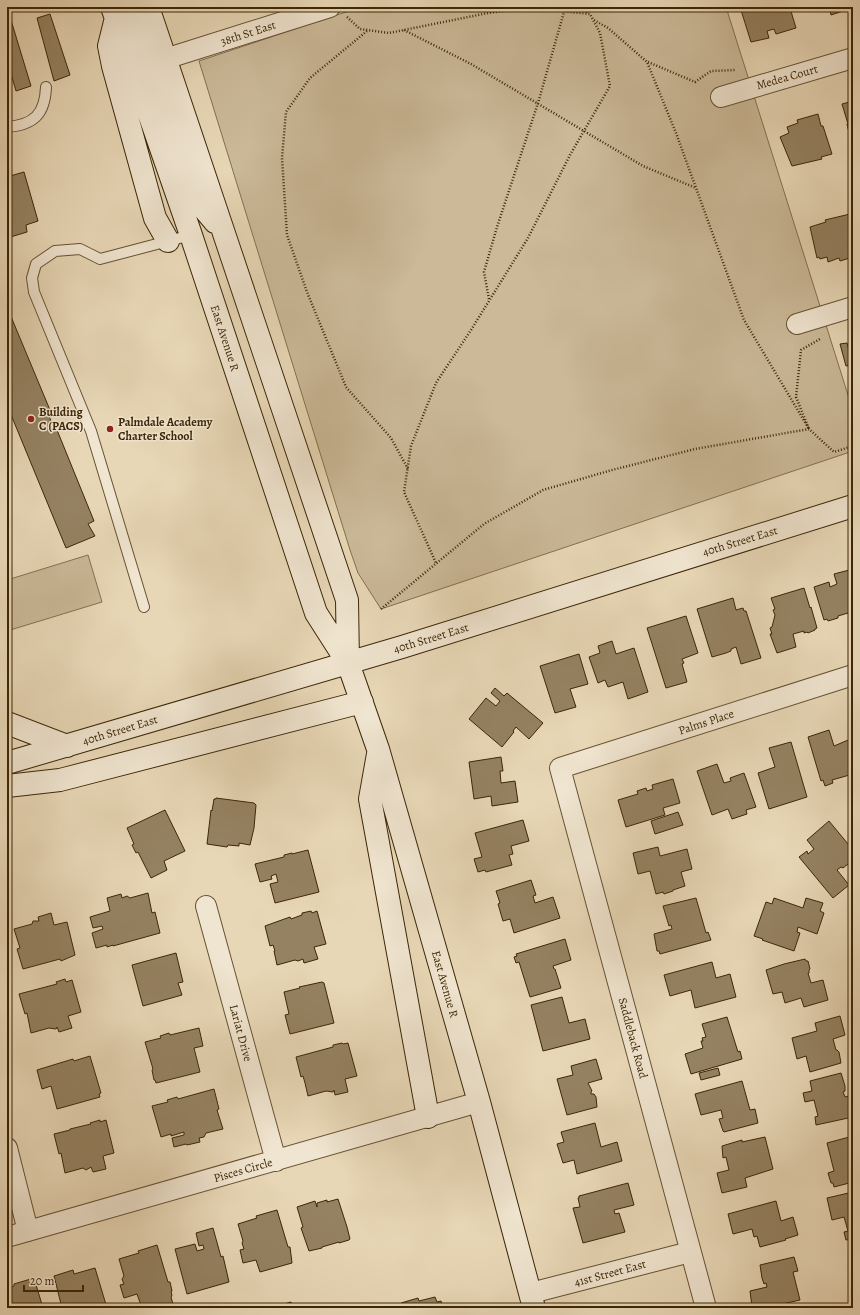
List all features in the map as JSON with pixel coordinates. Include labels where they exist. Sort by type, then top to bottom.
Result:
[{"type":"main road","name":"East Avenue R","points":[[148,7],[347,600],[348,663]]},
{"type":"main road","name":"East Avenue R","points":[[119,11],[191,235],[316,613],[348,663],[378,749],[479,1102],[532,1301]]},
{"type":"main road","points":[[119,11],[195,198],[223,230]]},
{"type":"main road","points":[[119,11],[109,46],[112,66],[155,218],[168,241]]},
{"type":"main road","name":"40th Street East","points":[[7,763],[348,663],[853,506]]},
{"type":"main road","points":[[7,786],[60,780],[362,702]]},
{"type":"main road","points":[[7,722],[67,746]]},
{"type":"main road","points":[[378,749],[370,799],[428,1117]]},
{"type":"street","name":"38th St East","points":[[165,59],[338,12]]},
{"type":"street","name":"Medea Court","points":[[721,96],[853,58]]},
{"type":"street","points":[[797,324],[853,307]]},
{"type":"street","name":"Palms Place","points":[[560,768],[853,675]]},
{"type":"street","name":"Saddleback Road","points":[[560,768],[706,1308]]},
{"type":"street","name":"Lariat Drive","points":[[206,906],[276,1160]]},
{"type":"street","name":"Pisces Circle","points":[[7,1237],[479,1102]]},
{"type":"street","points":[[7,1148],[28,1231]]},
{"type":"street","name":"41st Street East","points":[[532,1301],[690,1252]]},
{"type":"lane","points":[[7,127],[17,126],[31,120],[40,112],[45,101],[46,87]]},
{"type":"lane","points":[[144,607],[91,431],[34,292],[32,278],[36,264],[55,251],[80,249],[100,259],[191,235]]},
{"type":"path","points":[[582,7],[593,20],[608,28],[647,62],[696,82],[711,72],[740,70]]},
{"type":"path","points":[[338,12],[360,30],[389,33],[520,8],[590,14],[600,33],[610,86],[570,156],[528,238],[436,383],[412,446],[404,492],[436,563]]},
{"type":"path","points":[[489,300],[484,272],[497,227],[538,103],[564,12]]},
{"type":"path","points":[[367,30],[310,78],[286,112],[282,158],[287,235],[307,292],[346,387],[391,438],[408,469]]},
{"type":"path","points":[[404,30],[472,64],[643,166],[696,188]]},
{"type":"path","points":[[647,62],[676,133],[744,320],[809,428],[834,452],[853,446]]},
{"type":"path","points":[[809,428],[796,397],[801,350],[825,337]]},
{"type":"path","points":[[381,609],[484,524],[543,490],[612,470],[695,449],[809,428]]},
{"type":"shaded area","points":[[361,7],[726,7],[853,411],[853,451],[381,609],[358,573],[350,550],[199,61]]},
{"type":"shaded area","points":[[88,555],[102,602],[7,631],[7,580]]},
{"type":"building","points":[[7,7],[31,86],[16,91],[7,60]]},
{"type":"building","points":[[740,7],[792,7],[790,8],[796,28],[776,34],[774,29],[767,31],[769,38],[751,42]]},
{"type":"building","points":[[829,7],[851,7],[852,8],[831,15]]},
{"type":"building","points":[[50,14],[70,75],[54,81],[37,18]]},
{"type":"building","points":[[853,101],[853,140],[852,136],[850,137],[842,104]]},
{"type":"building","points":[[818,114],[832,154],[821,157],[822,159],[792,166],[780,137],[789,133],[787,127],[798,123],[797,120]]},
{"type":"building","points":[[7,169],[9,169],[10,176],[24,172],[38,221],[26,225],[27,232],[7,238]]},
{"type":"building","points":[[850,214],[853,228],[853,257],[840,261],[839,258],[828,262],[827,257],[820,259],[819,257],[817,258],[810,227],[826,222],[825,220]]},
{"type":"building","name":"Building C (PACS)","points":[[7,307],[50,410],[47,411],[55,431],[57,430],[94,521],[88,524],[95,536],[66,548],[7,405]]},
{"type":"building","points":[[847,343],[853,365],[846,366],[840,344]]},
{"type":"building","points":[[853,569],[853,629],[848,613],[828,621],[827,619],[824,620],[814,587],[829,582],[830,587],[837,584],[834,574]]},
{"type":"building","points":[[804,588],[817,628],[808,633],[804,633],[804,631],[793,634],[796,647],[777,653],[770,634],[772,634],[770,628],[772,627],[775,615],[773,610],[775,609],[771,598]]},
{"type":"building","points":[[733,598],[736,610],[743,608],[744,611],[746,611],[761,658],[741,664],[736,647],[731,649],[731,651],[712,657],[697,609]]},
{"type":"building","points":[[686,616],[698,653],[682,659],[687,682],[666,688],[647,628]]},
{"type":"building","points":[[612,641],[616,654],[634,648],[648,692],[628,699],[623,682],[608,687],[605,680],[598,683],[589,657],[600,653],[598,646]]},
{"type":"building","points":[[579,654],[588,684],[570,689],[576,707],[555,713],[540,666]]},
{"type":"building","points":[[495,688],[504,696],[507,693],[543,723],[529,739],[516,727],[513,731],[514,732],[502,747],[469,719],[486,698],[496,706],[500,701],[491,693]]},
{"type":"building","points":[[829,730],[834,746],[853,738],[853,774],[832,780],[833,783],[825,786],[823,780],[821,781],[808,737]]},
{"type":"building","points":[[791,742],[807,797],[769,809],[758,773],[775,767],[769,748]]},
{"type":"building","points":[[501,757],[503,771],[500,771],[501,783],[515,781],[518,802],[492,806],[491,796],[474,799],[469,762]]},
{"type":"building","points":[[717,764],[724,783],[731,781],[730,778],[744,773],[756,807],[746,810],[747,814],[732,819],[728,809],[712,815],[697,771]]},
{"type":"building","points":[[673,779],[680,803],[663,808],[665,815],[626,827],[618,800],[638,794],[637,791],[646,788],[647,791],[653,789],[652,785]]},
{"type":"building","points":[[214,799],[254,803],[256,805],[254,828],[250,845],[239,843],[239,846],[228,845],[227,847],[207,844],[211,810],[212,811]]},
{"type":"building","points":[[165,810],[185,851],[164,861],[167,870],[151,878],[138,852],[136,853],[132,845],[134,844],[127,828]]},
{"type":"building","points":[[678,812],[683,825],[655,834],[651,821]]},
{"type":"building","points":[[523,820],[529,841],[511,846],[513,854],[509,855],[512,865],[486,872],[485,870],[478,872],[474,859],[482,857],[475,833]]},
{"type":"building","points":[[829,821],[853,850],[853,860],[843,868],[841,867],[837,870],[849,885],[833,898],[799,857],[807,851],[808,854],[814,849],[807,840]]},
{"type":"building","points":[[658,847],[660,856],[687,849],[692,869],[681,872],[685,886],[664,894],[663,892],[656,894],[650,871],[638,874],[633,853]]},
{"type":"building","points":[[308,850],[319,892],[275,903],[270,884],[278,882],[276,874],[271,876],[272,879],[260,882],[255,864],[284,857],[284,855]]},
{"type":"building","points":[[7,869],[10,870],[7,893]]},
{"type":"building","points":[[531,880],[536,895],[533,896],[535,903],[553,897],[560,918],[514,933],[510,919],[503,921],[496,891]]},
{"type":"building","points":[[148,893],[152,913],[155,912],[160,933],[113,946],[107,947],[107,945],[96,948],[92,933],[103,929],[102,926],[93,928],[90,917],[110,911],[107,898],[121,894],[122,898],[127,896],[130,898]]},
{"type":"building","points":[[696,898],[706,933],[708,932],[711,940],[660,954],[659,951],[657,951],[654,934],[672,929],[671,925],[669,926],[663,906]]},
{"type":"building","points":[[774,898],[803,908],[806,898],[823,903],[820,911],[824,913],[817,934],[798,927],[797,932],[800,933],[794,951],[754,936],[766,902],[772,904]]},
{"type":"building","points":[[311,911],[312,913],[317,911],[326,944],[314,947],[318,959],[304,963],[303,959],[298,961],[295,960],[277,965],[275,951],[273,945],[270,946],[265,926],[290,917],[291,919],[302,915],[302,913]]},
{"type":"building","points":[[51,913],[54,925],[67,922],[75,955],[61,961],[60,959],[23,969],[17,949],[20,948],[14,929],[32,924],[33,921],[39,921],[38,917]]},
{"type":"building","points":[[565,939],[571,960],[553,966],[561,988],[530,997],[519,962],[516,963],[514,957],[517,956],[516,954]]},
{"type":"building","points":[[176,953],[183,982],[178,983],[182,995],[143,1006],[132,965]]},
{"type":"building","points":[[805,959],[808,961],[810,969],[808,973],[811,983],[823,980],[828,1000],[804,1007],[801,998],[785,1003],[782,992],[773,994],[766,970]]},
{"type":"building","points":[[712,962],[716,978],[730,974],[736,997],[695,1008],[691,990],[670,996],[664,975]]},
{"type":"building","points":[[65,979],[66,982],[72,980],[81,1012],[68,1016],[72,1028],[59,1032],[57,1027],[56,1029],[49,1028],[31,1033],[27,1013],[25,1014],[19,994],[57,984],[56,982]]},
{"type":"building","points":[[322,982],[324,983],[334,1023],[290,1034],[285,1015],[289,1014],[284,992]]},
{"type":"building","points":[[562,997],[569,1023],[585,1019],[590,1039],[543,1051],[531,1005]]},
{"type":"building","points":[[840,1016],[845,1035],[833,1039],[836,1050],[839,1052],[841,1063],[810,1072],[806,1056],[797,1059],[792,1038],[817,1031],[815,1023]]},
{"type":"building","points":[[727,1017],[738,1052],[740,1051],[742,1059],[691,1074],[685,1054],[703,1048],[701,1041],[703,1041],[702,1038],[706,1037],[702,1024]]},
{"type":"building","points":[[199,1028],[203,1046],[194,1048],[200,1072],[156,1083],[145,1042],[161,1038],[160,1036],[169,1033],[170,1035]]},
{"type":"building","points":[[348,1043],[357,1076],[345,1079],[348,1092],[335,1095],[334,1090],[333,1092],[326,1091],[308,1096],[296,1057],[333,1047],[333,1045]]},
{"type":"building","points":[[90,1056],[101,1093],[99,1094],[100,1097],[57,1109],[51,1086],[42,1089],[37,1070],[73,1059],[74,1061]]},
{"type":"building","points":[[596,1059],[602,1079],[588,1083],[592,1091],[591,1094],[594,1094],[596,1097],[597,1107],[567,1115],[557,1079],[573,1075],[571,1066]]},
{"type":"building","points":[[718,1068],[720,1075],[701,1080],[699,1073]]},
{"type":"building","points":[[841,1073],[845,1086],[845,1091],[843,1092],[845,1097],[853,1095],[853,1117],[816,1125],[815,1117],[818,1116],[814,1100],[805,1102],[803,1093],[812,1091],[810,1081]]},
{"type":"building","points":[[742,1081],[750,1110],[755,1109],[758,1123],[724,1132],[719,1119],[723,1118],[721,1110],[701,1115],[695,1094]]},
{"type":"building","points":[[214,1089],[219,1109],[217,1110],[223,1129],[206,1133],[204,1137],[199,1138],[200,1142],[174,1147],[172,1138],[184,1135],[184,1132],[161,1137],[152,1106],[168,1102],[167,1100],[177,1097],[178,1099]]},
{"type":"building","points":[[100,1120],[100,1122],[106,1120],[114,1153],[103,1156],[106,1169],[93,1172],[91,1167],[86,1170],[83,1168],[65,1173],[61,1153],[59,1154],[54,1134],[91,1124],[90,1123]]},
{"type":"building","points":[[595,1123],[601,1147],[617,1142],[622,1161],[577,1174],[574,1160],[563,1163],[557,1144],[564,1142],[561,1132]]},
{"type":"building","points":[[853,1136],[853,1182],[834,1187],[828,1173],[834,1171],[827,1143]]},
{"type":"building","points":[[765,1137],[773,1169],[745,1178],[747,1187],[722,1193],[717,1173],[729,1170],[726,1157],[723,1158],[722,1146],[742,1140],[742,1142]]},
{"type":"building","points":[[628,1183],[634,1205],[614,1210],[615,1214],[619,1213],[625,1232],[583,1243],[573,1208],[580,1207],[579,1196]]},
{"type":"building","points":[[853,1192],[853,1239],[846,1240],[844,1232],[848,1231],[844,1217],[832,1220],[827,1198]]},
{"type":"building","points":[[338,1199],[350,1239],[309,1251],[301,1228],[303,1227],[297,1207],[315,1201],[317,1207],[317,1203]]},
{"type":"building","points":[[776,1201],[781,1221],[793,1217],[798,1235],[760,1247],[757,1236],[754,1237],[752,1229],[733,1234],[728,1214]]},
{"type":"building","points":[[277,1210],[288,1247],[290,1247],[292,1263],[260,1272],[256,1260],[243,1263],[240,1250],[244,1249],[242,1243],[243,1241],[238,1224],[257,1218],[256,1216]]},
{"type":"building","points":[[213,1228],[221,1257],[223,1256],[229,1282],[187,1294],[175,1249],[195,1244],[197,1251],[204,1249],[203,1245],[199,1246],[196,1233]]},
{"type":"building","points":[[157,1245],[168,1282],[170,1282],[172,1291],[171,1297],[174,1308],[142,1308],[137,1294],[124,1298],[120,1285],[124,1284],[122,1279],[124,1276],[119,1259],[139,1253],[138,1251]]},
{"type":"building","points":[[794,1257],[798,1271],[793,1272],[800,1300],[765,1308],[752,1307],[750,1291],[767,1287],[762,1278],[760,1265]]},
{"type":"building","points":[[95,1268],[107,1308],[62,1308],[54,1276],[73,1270],[74,1274]]},
{"type":"building","points":[[34,1278],[43,1308],[7,1308],[7,1287],[8,1289],[14,1286],[14,1284]]},
{"type":"building","points":[[435,1297],[437,1302],[441,1301],[443,1308],[402,1308],[401,1303],[418,1298],[419,1301]]},
{"type":"building","points":[[291,1302],[293,1308],[278,1308],[277,1306]]},
{"type":"place","name":"Building C (PACS)","points":[[31,419]]},
{"type":"place","name":"Palmdale Academy Charter School","points":[[110,429]]}]
